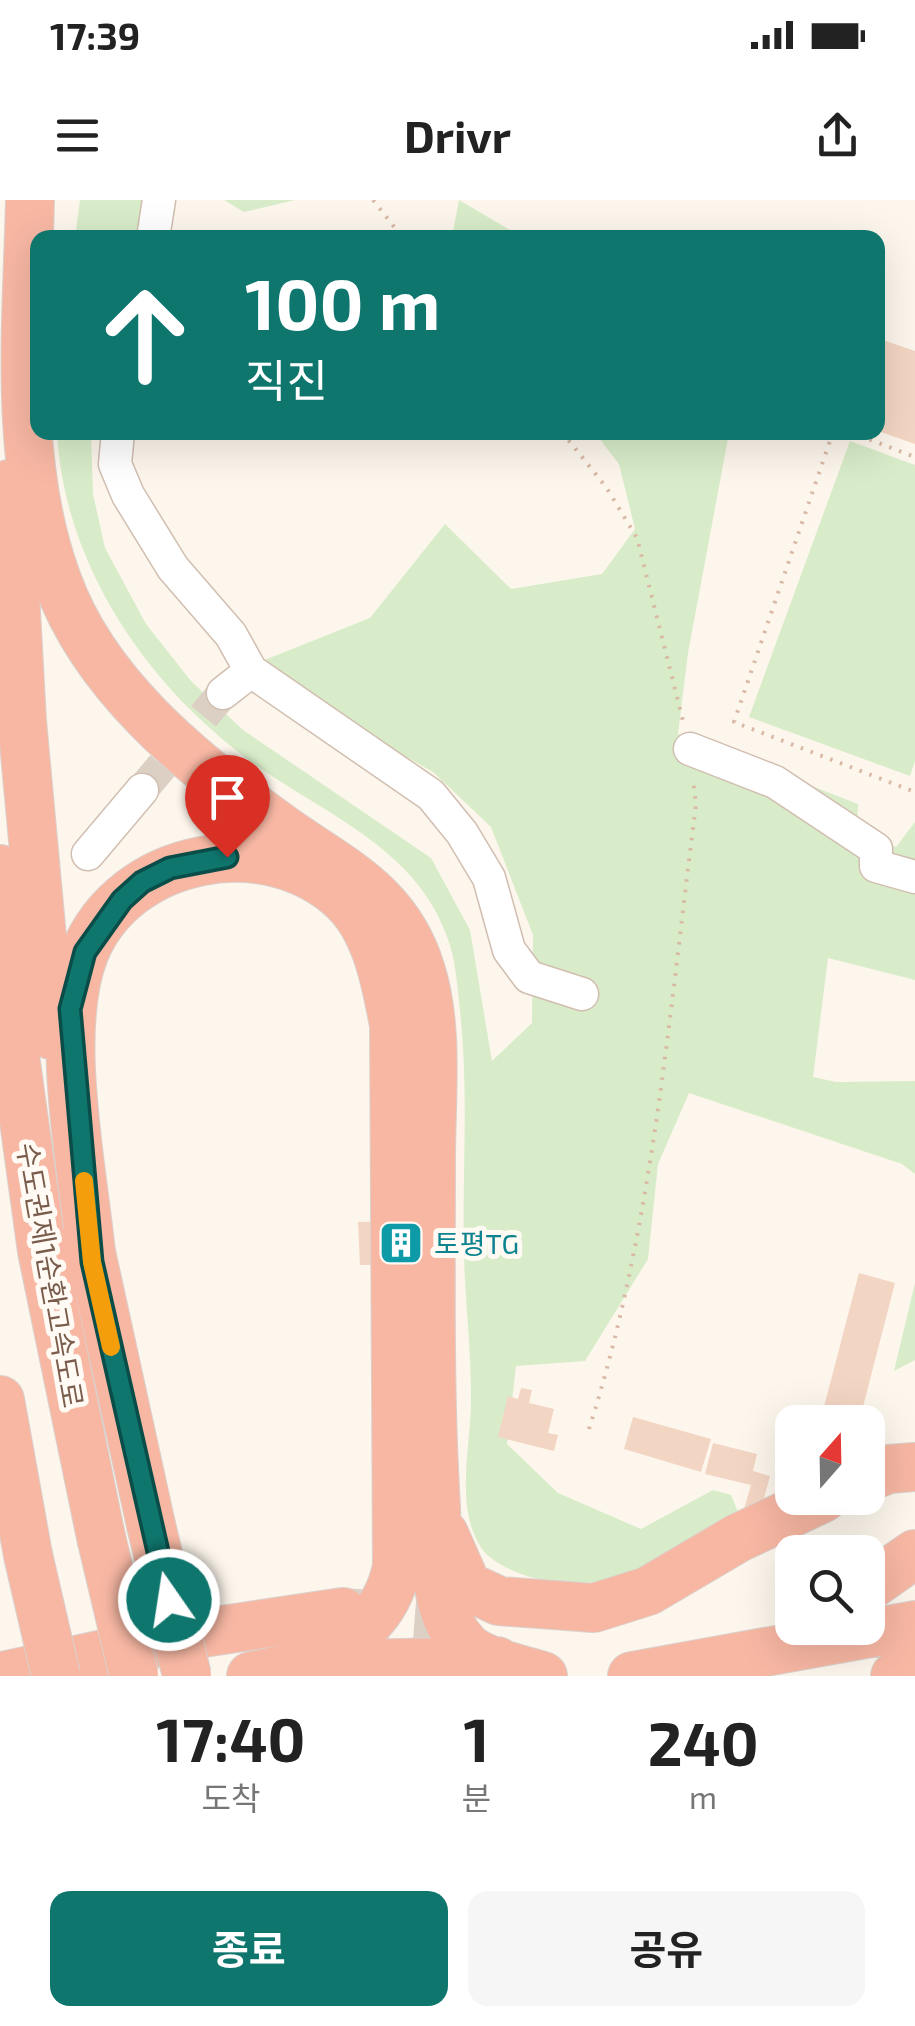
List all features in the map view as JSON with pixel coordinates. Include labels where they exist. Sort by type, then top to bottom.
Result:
[{"type":"highway","name":"수도권제1순환고속도로","points":[[0,413],[22,200]]},
{"type":"highway","points":[[30,200],[26,337],[30,462],[57,583],[98,652],[149,718],[200,769],[288,833],[344,866],[389,906],[421,971],[431,1038],[431,1420],[440,1606],[468,1649],[486,1641]]},
{"type":"highway","name":"수도권제1순환고속도로","points":[[3,360],[22,721],[52,1056],[92,1262],[187,1676]]},
{"type":"highway","points":[[92,1262],[70,1009],[78,972],[94,935],[142,882],[193,862],[227,857],[258,860],[290,866],[322,883],[356,915],[383,969],[394,1025],[396,1566],[392,1593],[373,1622],[304,1666]]},
{"type":"highway","name":"수도권제1순환고속도로","points":[[0,869],[16,1063],[42,1251],[134,1676]]},
{"type":"highway","points":[[0,1400],[28,1555],[56,1676]]},
{"type":"highway","points":[[885,1471],[915,1467]]},
{"type":"highway","points":[[436,1517],[467,1586],[499,1601],[594,1608],[648,1591],[738,1538],[787,1515]]},
{"type":"highway","points":[[251,1676],[486,1641],[583,1634],[624,1623],[702,1590],[810,1515]]},
{"type":"highway","points":[[885,1575],[915,1554]]},
{"type":"highway","points":[[885,1605],[915,1599]]},
{"type":"highway","points":[[3,1676],[196,1634],[342,1612]]},
{"type":"highway","points":[[651,1671],[915,1625]]},
{"type":"highway","points":[[651,1671],[775,1634]]},
{"type":"highway","points":[[486,1641],[543,1676]]},
{"type":"highway","points":[[810,1676],[915,1645]]},
{"type":"highway","points":[[895,1676],[915,1673]]},
{"type":"street","points":[[154,230],[159,200]]},
{"type":"street","points":[[117,440],[115,464],[128,495],[174,568],[231,635],[251,671],[431,796],[462,833],[490,878],[509,950],[529,976],[582,994]]},
{"type":"street","points":[[223,694],[251,671]]},
{"type":"street","points":[[690,749],[775,782],[876,849],[876,866],[915,877]]},
{"type":"street","points":[[88,854],[142,790]]},
{"type":"path","points":[[373,200],[397,230]]},
{"type":"path","points":[[568,440],[606,487],[637,538],[690,749],[696,805],[657,1109],[616,1348],[590,1429]]},
{"type":"path","points":[[831,440],[734,722],[915,792]]},
{"type":"path","points":[[871,440],[915,457]]},
{"type":"green space","points":[[80,200],[148,200],[138,230],[76,230]]},
{"type":"green space","points":[[224,200],[295,200],[244,212]]},
{"type":"green space","points":[[459,200],[510,230],[453,230]]},
{"type":"green space","points":[[58,440],[91,440],[93,494],[105,548],[146,624],[191,681],[243,730],[431,858],[470,930],[492,1061],[532,1023],[533,935],[491,827],[433,772],[286,690],[262,661],[370,618],[445,524],[511,589],[602,574],[635,529],[619,464],[600,440],[728,440],[688,653],[678,734],[858,804],[857,831],[896,847],[915,822],[915,980],[828,958],[813,1077],[836,1082],[915,1081],[915,1174],[902,1164],[689,1093],[658,1164],[648,1259],[585,1361],[516,1366],[507,1444],[558,1493],[641,1529],[713,1490],[731,1495],[742,1522],[717,1538],[632,1575],[572,1583],[542,1580],[514,1571],[482,1549],[473,1532],[466,1494],[471,1395],[464,1254],[463,1042],[456,972],[446,934],[430,902],[409,874],[383,850],[237,751],[169,687],[139,650],[91,569],[74,525]]},
{"type":"green space","points":[[850,441],[915,465],[915,761],[910,776],[749,717]]},
{"type":"green space","points":[[915,1283],[915,1360],[894,1371]]},
{"type":"building","points":[[885,341],[915,351],[915,444],[885,433]]},
{"type":"building","name":"토평TG","points":[[442,1220],[443,1264],[360,1265],[358,1222]]},
{"type":"building","points":[[859,1273],[895,1283],[863,1405],[824,1405]]},
{"type":"building","points":[[521,1388],[532,1390],[529,1403],[554,1409],[548,1433],[558,1435],[554,1451],[498,1437],[508,1396],[518,1399]]},
{"type":"building","points":[[633,1417],[711,1439],[701,1472],[624,1449]]},
{"type":"building","points":[[713,1443],[757,1454],[753,1471],[770,1476],[760,1513],[744,1509],[751,1485],[705,1474]]},
{"type":"tunnel","points":[[142,790],[223,693]]},
{"type":"tunnel","points":[[343,1612],[475,1622]]},
{"type":"slow traffic","points":[[84,1181],[92,1262],[111,1347]]},
{"type":"place","name":"토평TG","points":[[401,1243]]},
{"type":"route","points":[[169,1600],[92,1262],[70,1009],[85,952],[122,900],[142,882],[170,868],[227,857]]}]
